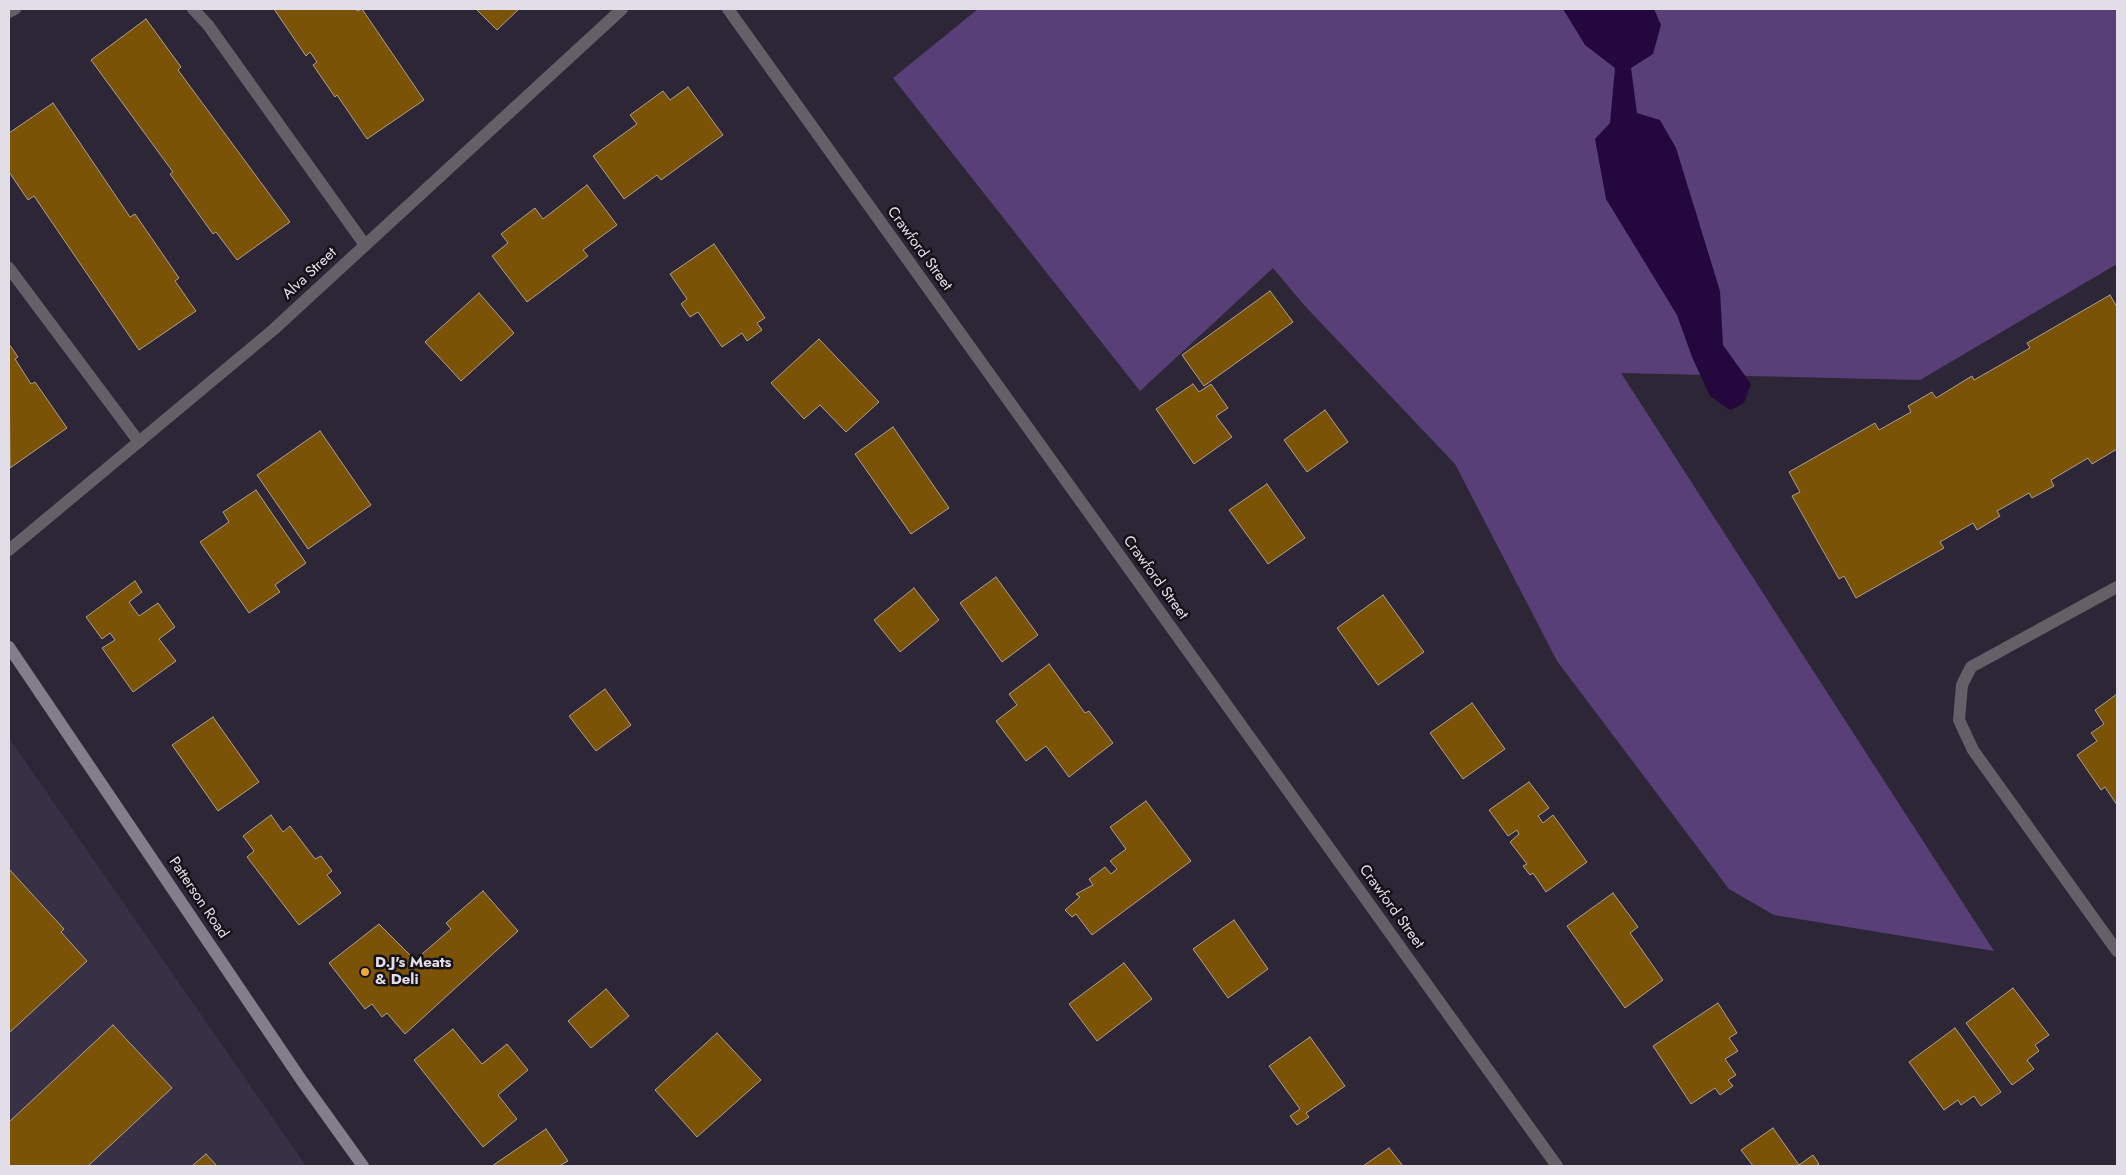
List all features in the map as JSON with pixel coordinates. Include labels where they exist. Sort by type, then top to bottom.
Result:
[{"type":"street","points":[[9,12],[15,9]]},
{"type":"street","points":[[193,9],[208,25],[365,244]]},
{"type":"street","name":"Alva Street","points":[[9,550],[273,330],[622,9]]},
{"type":"street","name":"Crawford Street","points":[[728,9],[1557,1166]]},
{"type":"street","points":[[9,268],[139,442]]},
{"type":"street","points":[[2117,587],[1971,668],[1962,685],[1959,720],[1973,750],[2117,951]]},
{"type":"street","name":"Patterson Road","points":[[9,647],[302,1081],[363,1166]]},
{"type":"shaded area","points":[[978,9],[2117,9],[2117,264],[1920,380],[1621,373],[1994,951],[1774,915],[1729,889],[1557,661],[1455,464],[1304,305],[1273,268],[1140,391],[893,78]]},
{"type":"shaded area","points":[[1563,9],[1654,9],[1661,25],[1653,54],[1631,68],[1637,113],[1660,120],[1676,148],[1720,291],[1723,345],[1751,384],[1744,403],[1730,410],[1710,396],[1692,357],[1677,315],[1606,199],[1595,139],[1610,123],[1615,68],[1585,45]]},
{"type":"shaded area","points":[[9,738],[306,1166],[9,1166]]},
{"type":"building","points":[[274,9],[356,9],[357,11],[362,9],[424,100],[367,139],[337,95],[335,97],[313,65],[317,62],[310,52],[306,56]]},
{"type":"building","points":[[476,9],[519,9],[497,30]]},
{"type":"building","points":[[146,19],[181,67],[178,70],[290,222],[237,260],[216,232],[213,234],[170,174],[173,172],[91,60]]},
{"type":"building","points":[[688,87],[723,135],[661,180],[657,175],[624,199],[593,156],[637,124],[630,115],[663,91],[670,100]]},
{"type":"building","points":[[53,103],[130,217],[135,214],[179,278],[175,281],[196,311],[139,350],[34,196],[28,200],[9,172],[9,133]]},
{"type":"building","points":[[587,185],[617,225],[583,250],[588,256],[527,302],[492,256],[508,243],[501,234],[535,208],[543,219]]},
{"type":"building","points":[[714,244],[765,318],[757,323],[762,330],[747,341],[742,333],[722,347],[698,312],[690,317],[681,304],[687,299],[670,274]]},
{"type":"building","points":[[1270,291],[1293,322],[1204,386],[1182,355]]},
{"type":"building","points":[[479,293],[514,333],[461,381],[425,342]]},
{"type":"building","points":[[2110,295],[2117,307],[2117,449],[2092,464],[2088,458],[2051,480],[2054,486],[2032,498],[2029,493],[1997,511],[2000,516],[1977,530],[1973,523],[1940,542],[1944,548],[1856,598],[1844,576],[1839,579],[1792,496],[1800,492],[1789,472],[1875,423],[1879,430],[1911,412],[1908,406],[1932,392],[1936,398],[1972,376],[1974,380],[2030,348],[2027,343]]},
{"type":"building","points":[[819,339],[879,402],[846,432],[820,405],[804,419],[771,383]]},
{"type":"building","points":[[9,344],[18,357],[15,359],[31,384],[35,382],[67,428],[10,468]]},
{"type":"building","points":[[1193,384],[1199,392],[1211,384],[1228,408],[1216,416],[1232,437],[1194,464],[1156,409]]},
{"type":"building","points":[[1325,410],[1348,442],[1307,472],[1284,440]]},
{"type":"building","points":[[893,427],[949,508],[911,534],[855,454]]},
{"type":"building","points":[[320,431],[371,505],[308,549],[257,475]]},
{"type":"building","points":[[1267,484],[1305,538],[1268,564],[1229,510]]},
{"type":"building","points":[[256,490],[306,563],[275,585],[280,592],[249,613],[200,542],[229,522],[223,512]]},
{"type":"building","points":[[996,577],[1038,635],[1002,662],[960,603]]},
{"type":"building","points":[[135,581],[142,592],[129,602],[139,616],[158,603],[175,627],[159,639],[176,661],[133,692],[102,648],[115,640],[110,633],[102,639],[86,617]]},
{"type":"building","points":[[914,588],[939,620],[900,652],[874,620]]},
{"type":"building","points":[[1383,595],[1424,652],[1378,685],[1337,628]]},
{"type":"building","points":[[1049,664],[1085,713],[1089,711],[1113,743],[1069,777],[1046,746],[1026,761],[996,721],[1017,705],[1009,694]]},
{"type":"building","points":[[605,689],[631,725],[596,751],[569,716]]},
{"type":"building","points":[[2117,694],[2117,805],[2105,787],[2101,790],[2077,755],[2097,741],[2091,733],[2104,724],[2095,710]]},
{"type":"building","points":[[1472,703],[1505,749],[1463,779],[1430,733]]},
{"type":"building","points":[[213,717],[259,782],[218,811],[172,745]]},
{"type":"building","points":[[1529,782],[1549,808],[1538,816],[1543,823],[1553,815],[1587,862],[1546,892],[1533,873],[1530,875],[1523,866],[1527,864],[1510,842],[1519,834],[1517,830],[1508,836],[1489,810]]},
{"type":"building","points":[[1146,801],[1191,861],[1092,935],[1076,914],[1072,917],[1065,910],[1080,897],[1076,894],[1093,885],[1089,879],[1105,867],[1111,874],[1117,869],[1110,861],[1126,849],[1110,827]]},
{"type":"building","points":[[271,815],[283,832],[290,826],[315,859],[321,856],[332,871],[327,875],[341,893],[299,925],[247,857],[254,851],[243,836]]},
{"type":"building","points":[[9,869],[64,929],[61,932],[87,961],[9,1033]]},
{"type":"building","points":[[483,891],[518,931],[405,1034],[387,1013],[382,1017],[372,1004],[365,1009],[329,963],[379,924],[415,960],[451,929],[446,923]]},
{"type":"building","points":[[1613,893],[1638,927],[1630,933],[1663,980],[1625,1008],[1567,926]]},
{"type":"building","points":[[1234,920],[1268,969],[1228,998],[1193,949]]},
{"type":"building","points":[[1124,963],[1152,999],[1097,1041],[1069,1004]]},
{"type":"building","points":[[2013,988],[2049,1035],[2035,1045],[2039,1051],[2027,1060],[2034,1069],[2012,1085],[1966,1023]]},
{"type":"building","points":[[606,989],[629,1016],[591,1048],[568,1021]]},
{"type":"building","points":[[1718,1003],[1737,1033],[1729,1038],[1738,1051],[1725,1059],[1736,1075],[1728,1080],[1733,1086],[1720,1095],[1715,1088],[1691,1104],[1653,1046]]},
{"type":"building","points":[[113,1025],[172,1088],[88,1166],[11,1166],[9,1164],[9,1122]]},
{"type":"building","points":[[1955,1028],[2001,1092],[1981,1106],[1974,1096],[1961,1105],[1958,1100],[1944,1110],[1909,1062]]},
{"type":"building","points":[[453,1029],[482,1064],[507,1044],[528,1070],[498,1095],[517,1119],[483,1147],[414,1060]]},
{"type":"building","points":[[717,1033],[761,1080],[697,1137],[655,1090]]},
{"type":"building","points":[[1310,1037],[1345,1086],[1306,1113],[1309,1117],[1297,1125],[1290,1116],[1300,1109],[1269,1066]]},
{"type":"building","points":[[1773,1128],[1799,1165],[1813,1155],[1819,1164],[1816,1166],[1753,1166],[1741,1150]]},
{"type":"building","points":[[546,1129],[568,1161],[559,1166],[492,1166]]},
{"type":"building","points":[[1389,1148],[1403,1166],[1363,1166]]},
{"type":"building","points":[[206,1154],[217,1166],[192,1166]]},
{"type":"place","name":"D.J's Meats & Deli","points":[[365,972]]}]
